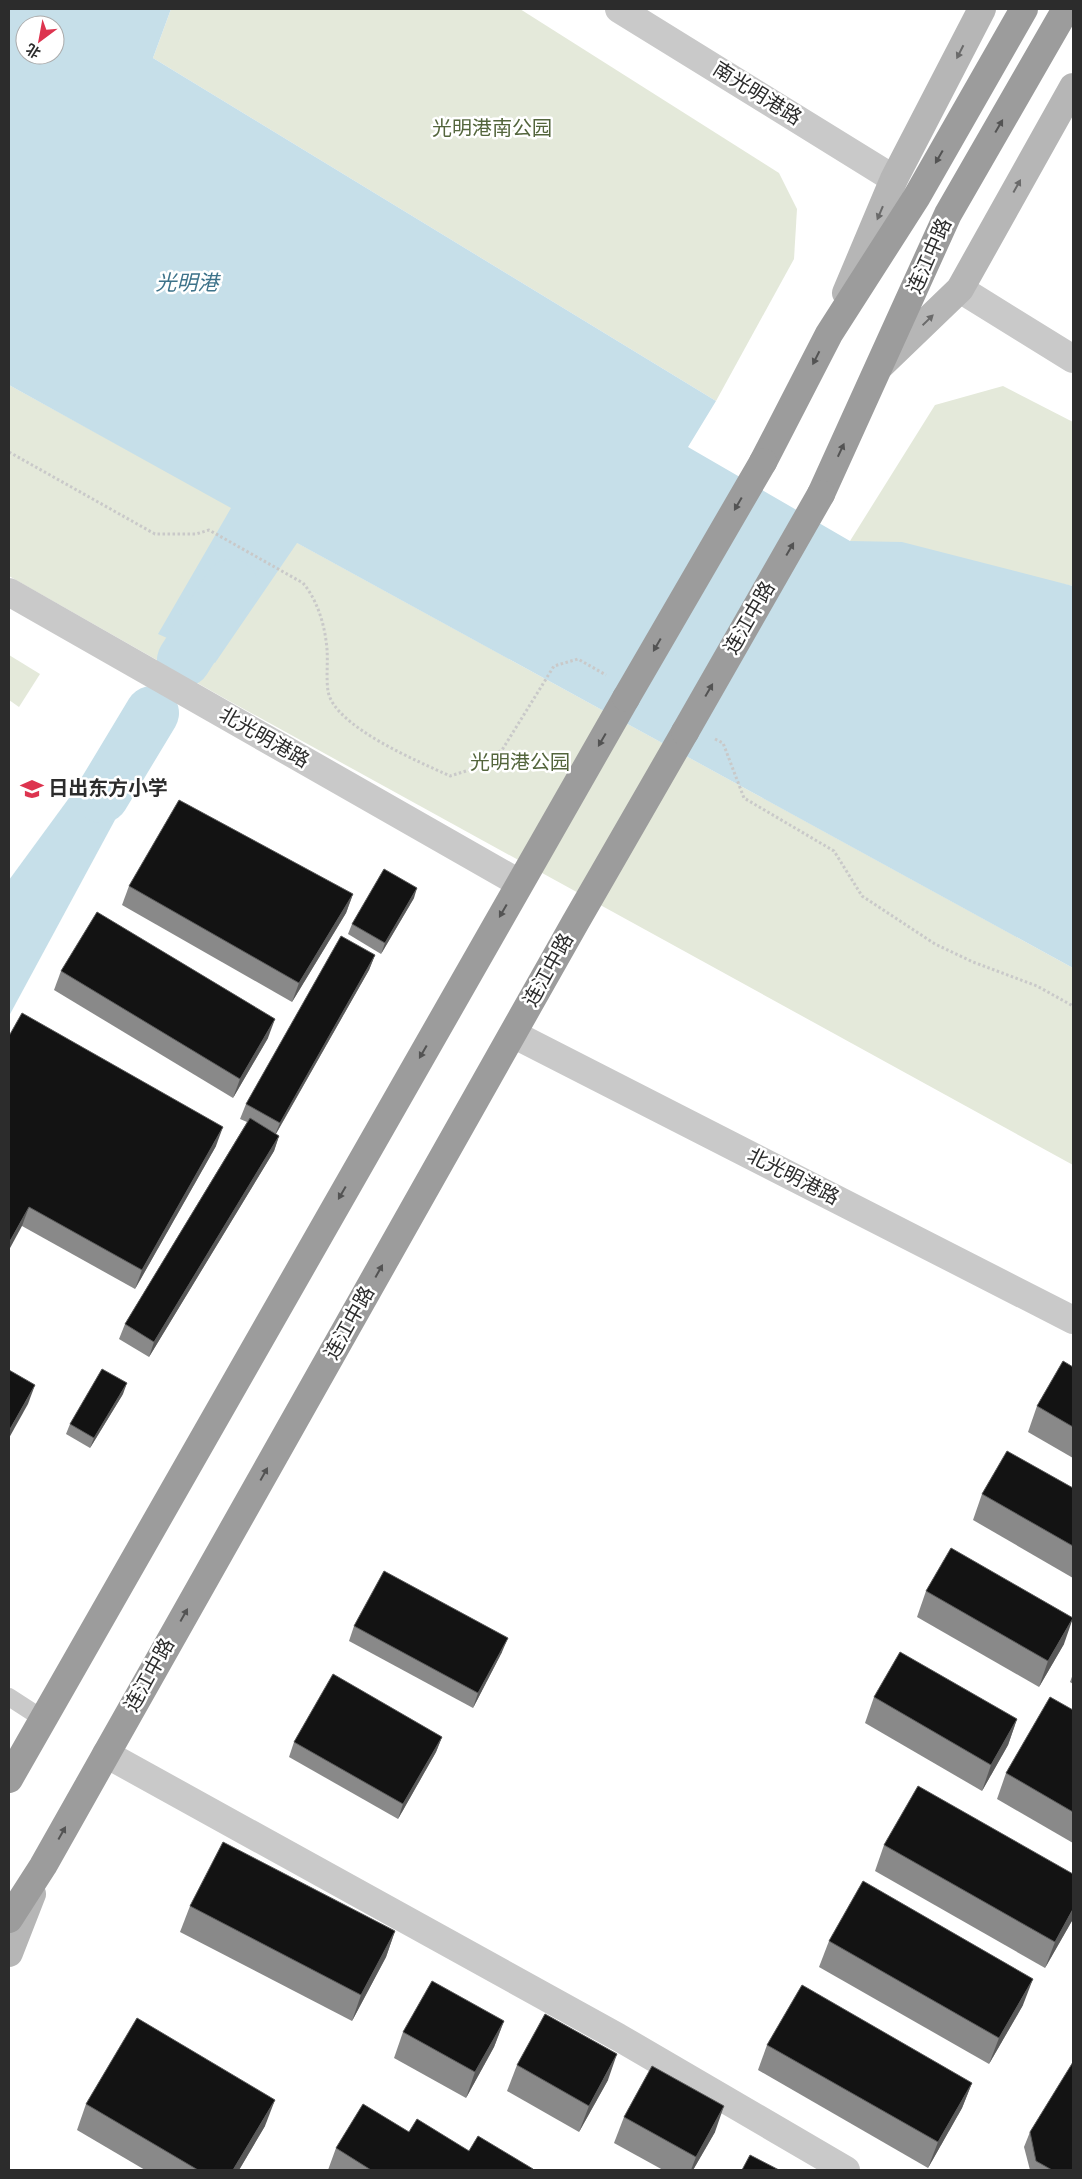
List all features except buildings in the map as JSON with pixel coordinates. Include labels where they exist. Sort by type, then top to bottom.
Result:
[{"type":"highway","name":"连江中路","points":[[9,1779],[519,883],[619,688],[763,462],[829,334],[916,198],[1024,9]]},
{"type":"highway","name":"连江中路","points":[[9,1919],[43,1866],[513,1034],[696,733],[821,494],[948,214],[1066,9]]},
{"type":"main road","points":[[829,334],[894,179],[982,9]]},
{"type":"main road","points":[[880,366],[960,289],[1073,87]]},
{"type":"main road","points":[[9,1953],[43,1866]]},
{"type":"street","name":"南光明港路","points":[[619,9],[894,179]]},
{"type":"street","points":[[960,289],[1012,323],[1073,359]]},
{"type":"street","name":"北光明港路","points":[[9,592],[519,883]]},
{"type":"street","name":"北光明港路","points":[[513,1034],[1073,1320]]},
{"type":"street","points":[[106,1754],[618,2036],[846,2170]]},
{"type":"lane","points":[[9,1697],[43,1719]]},
{"type":"path","points":[[9,452],[156,534],[196,534],[209,530],[303,582],[311,593],[323,622],[327,648],[328,693],[341,716],[392,748],[450,776],[468,770],[502,750],[554,666],[578,659],[619,688]]},
{"type":"path","points":[[696,733],[724,744],[744,798],[834,851],[862,896],[935,944],[973,962],[1037,986],[1073,1006]]},
{"type":"green space","name":"光明港南公园","points":[[171,9],[520,9],[779,173],[797,209],[794,259],[716,401],[153,58]]},
{"type":"green space","name":"光明港公园","points":[[9,385],[1073,968],[1073,1165],[222,697],[9,576]]},
{"type":"green space","points":[[1003,386],[1073,422],[1073,586],[850,541],[935,405]]},
{"type":"green space","points":[[9,655],[40,674],[19,707],[9,700]]},
{"type":"water","name":"光明港","points":[[9,9],[171,9],[153,58],[716,401],[688,447],[850,541],[902,542],[1073,586],[1073,968],[297,543],[215,663],[192,649],[158,634],[231,508],[9,385]]},
{"type":"water","points":[[141,732],[149,757],[9,1016],[9,880],[113,738]]},
{"type":"waterway","points":[[184,660],[231,586]]},
{"type":"waterway","points":[[102,796],[152,713]]},
{"type":"place","name":"日出东方小学","points":[[32,789]]}]
